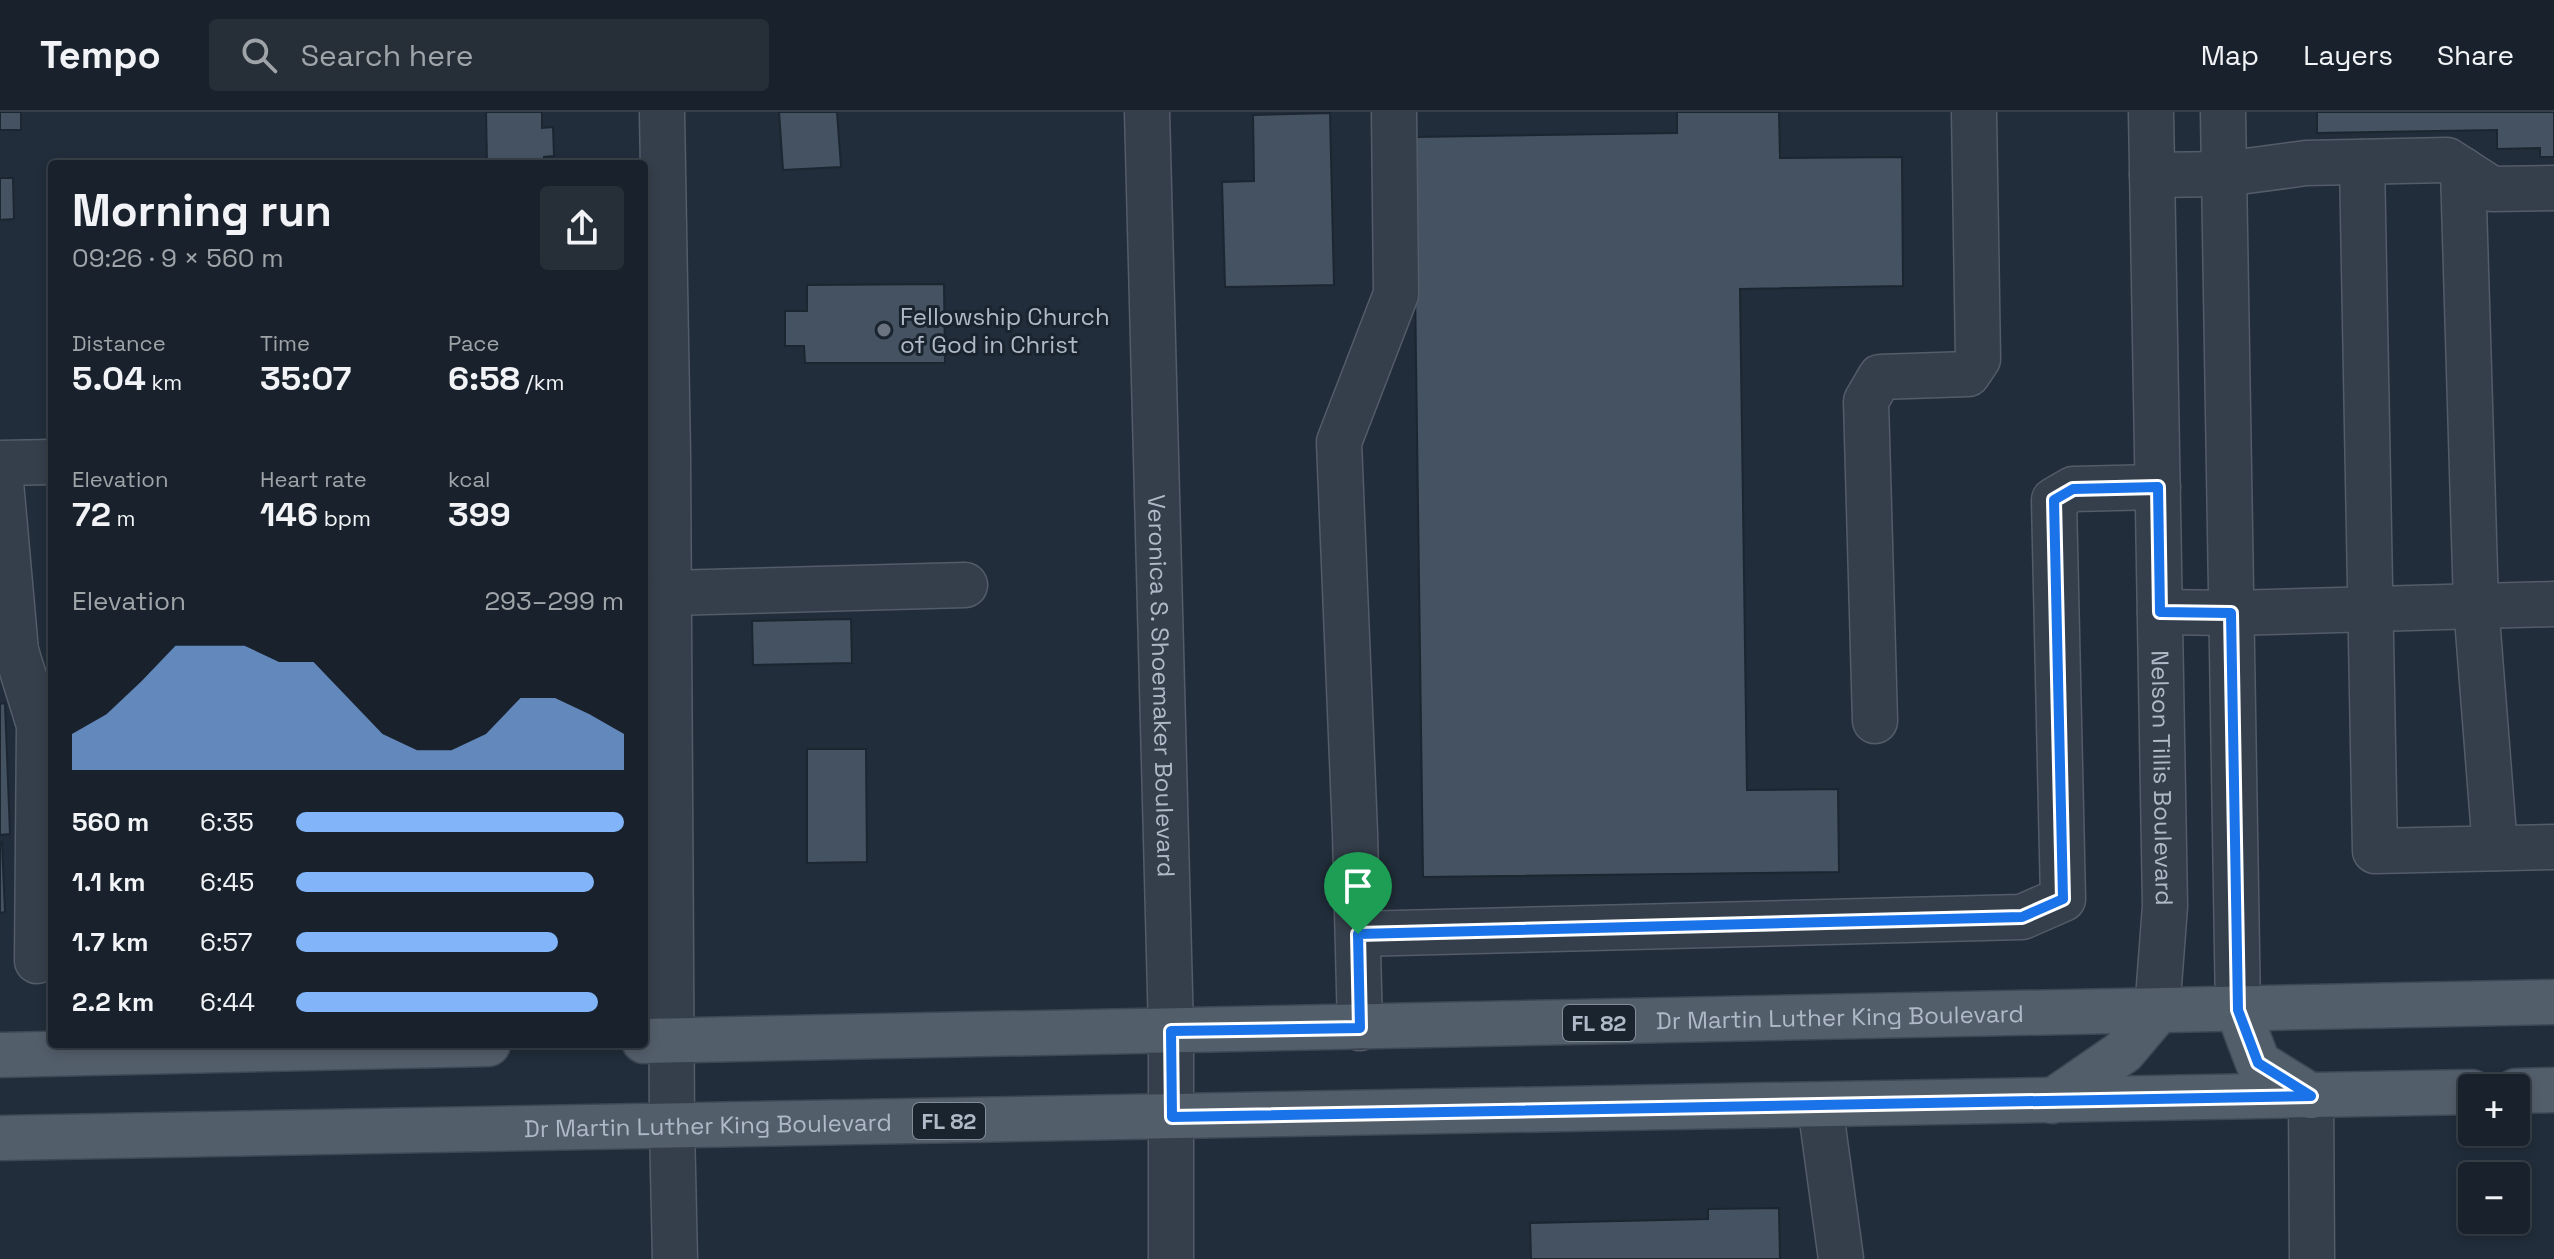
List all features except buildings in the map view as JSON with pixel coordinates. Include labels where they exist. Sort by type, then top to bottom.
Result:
[{"type":"main road","name":"Dr Martin Luther King Boulevard","points":[[658,1041],[2554,1002]]},
{"type":"main road","points":[[2238,1010],[2258,1063],[2311,1096]]},
{"type":"main road","points":[[2052,1101],[2123,1052],[2157,1012]]},
{"type":"main road","points":[[0,1055],[198,1048]]},
{"type":"main road","points":[[2530,1091],[2554,1090]]},
{"type":"main road","name":"Dr Martin Luther King Boulevard","points":[[0,1138],[2458,1092]]},
{"type":"street","points":[[662,112],[656,456],[669,593],[657,783],[658,1041],[672,1126],[675,1259]]},
{"type":"street","name":"Veronica S. Shoemaker Boulevard","points":[[1147,112],[1171,1031],[1171,1259]]},
{"type":"street","points":[[1360,1028],[1339,442],[1396,294],[1394,112]]},
{"type":"street","points":[[1875,721],[1866,401],[1880,377],[1968,374],[1978,359],[1974,112]]},
{"type":"street","name":"Nelson Tillis Boulevard","points":[[2151,112],[2165,906],[2157,1012]]},
{"type":"street","points":[[2223,112],[2238,1010]]},
{"type":"street","points":[[2152,175],[2224,174],[2306,163],[2447,160],[2492,189],[2554,188]]},
{"type":"street","points":[[2362,162],[2375,851],[2554,847]]},
{"type":"street","points":[[2463,170],[2476,605],[2495,848]]},
{"type":"street","points":[[0,463],[48,462]]},
{"type":"street","points":[[0,471],[8,651],[46,725],[30,962]]},
{"type":"street","points":[[1358,934],[2022,917],[2063,899],[2054,500],[2073,489],[2158,487]]},
{"type":"street","points":[[669,593],[965,585]]},
{"type":"street","points":[[2160,612],[2231,613],[2554,604]]},
{"type":"street","points":[[2311,1096],[2312,1259]]},
{"type":"street","points":[[1820,1105],[1841,1259]]},
{"type":"place","name":"Fellowship Church of God in Christ","points":[[884,330]]},
{"type":"route","points":[[2158,487],[2160,612],[2231,613],[2238,1010],[2258,1063],[2311,1096],[1172,1117],[1171,1031],[1360,1028],[1358,934],[2022,917],[2063,899],[2054,500],[2073,489],[2158,487]]}]
